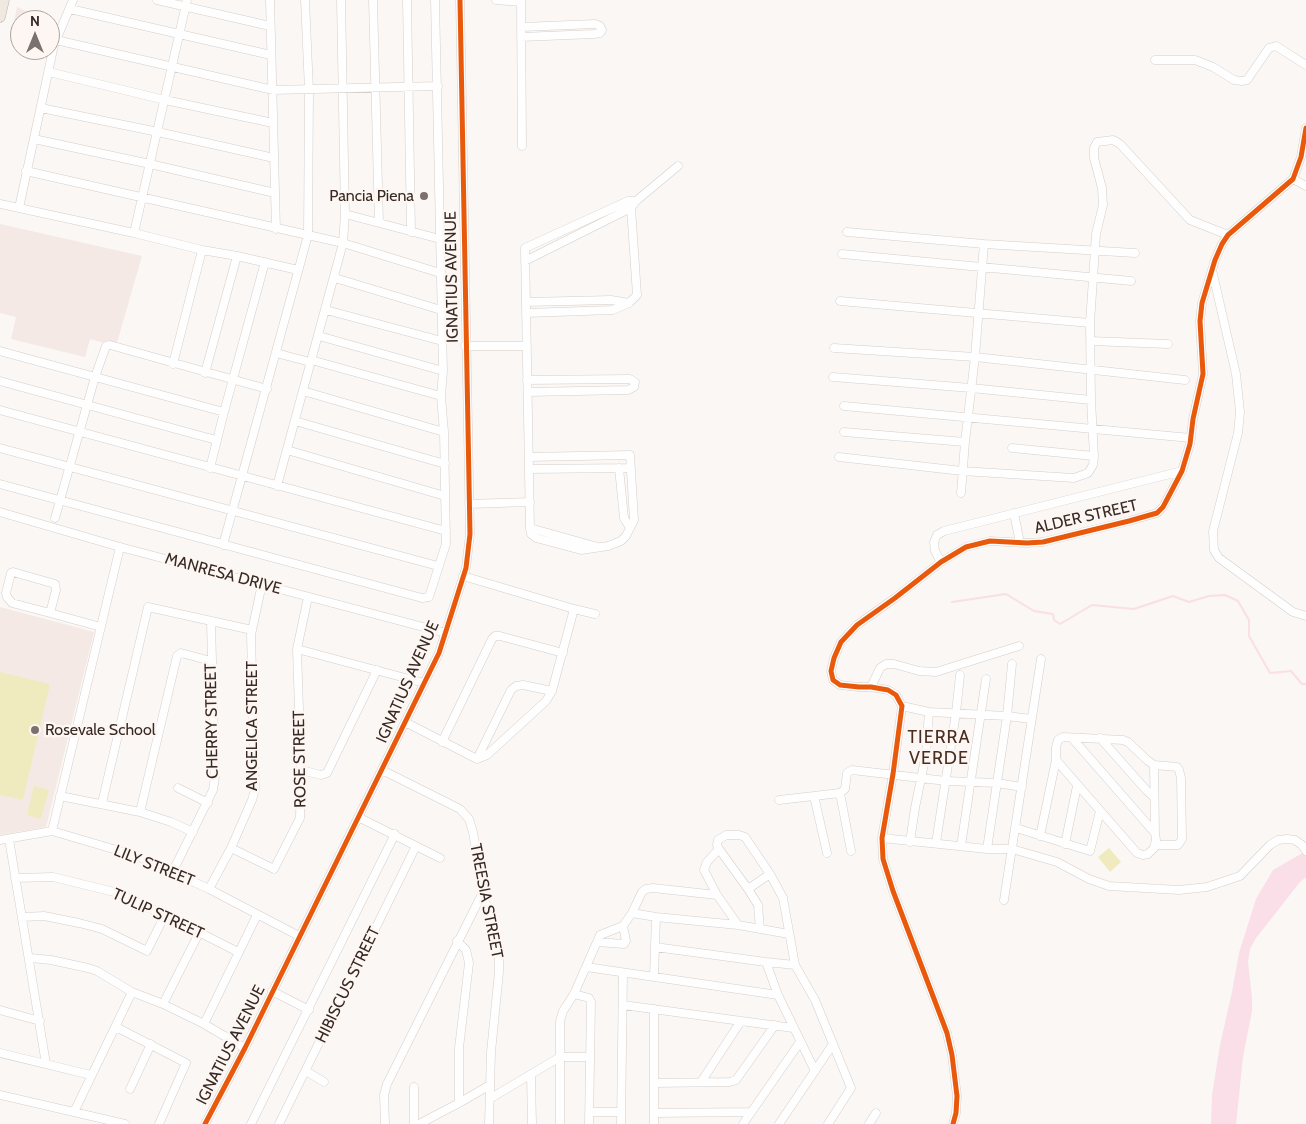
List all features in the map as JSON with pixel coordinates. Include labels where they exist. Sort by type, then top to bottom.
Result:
[{"type":"main road","points":[[0,17],[4,0]]},
{"type":"street","points":[[60,31],[73,0]]},
{"type":"street","points":[[157,0],[186,3],[270,26]]},
{"type":"street","points":[[270,0],[276,229]]},
{"type":"street","points":[[223,545],[308,235],[309,90],[306,0]]},
{"type":"street","points":[[277,486],[343,243],[345,214],[341,0]]},
{"type":"street","points":[[373,0],[379,222]]},
{"type":"street","points":[[407,0],[411,232]]},
{"type":"street","points":[[0,484],[425,599],[429,597],[444,552],[446,531],[444,432],[441,396],[443,371],[435,0]]},
{"type":"street","name":"IGNATIUS AVENUE","points":[[205,1124],[245,1048],[439,653],[463,576],[469,546],[469,504],[460,0]]},
{"type":"street","points":[[496,0],[521,1],[522,146]]},
{"type":"street","points":[[134,233],[186,3]]},
{"type":"street","points":[[70,9],[271,55]]},
{"type":"street","points":[[521,27],[596,24],[602,30],[600,33],[594,34],[521,37]]},
{"type":"street","points":[[60,41],[273,90],[438,86]]},
{"type":"street","points":[[1155,60],[1195,60],[1213,67],[1234,80],[1242,81],[1247,80],[1269,48],[1276,46],[1306,66]]},
{"type":"street","points":[[19,208],[52,60]]},
{"type":"street","points":[[49,72],[165,100],[273,123]]},
{"type":"street","points":[[41,108],[274,158]]},
{"type":"street","points":[[839,458],[962,471],[1074,478],[1088,473],[1094,466],[1090,323],[1096,234],[1104,205],[1102,188],[1094,158],[1094,148],[1097,142],[1112,140],[1120,144],[1190,220],[1228,235],[1293,180],[1301,157],[1306,128]]},
{"type":"street","points":[[34,139],[275,193]]},
{"type":"street","points":[[525,260],[631,208],[636,201],[678,166]]},
{"type":"street","points":[[26,171],[343,243],[440,273]]},
{"type":"street","points":[[1293,180],[1306,186]]},
{"type":"street","points":[[529,457],[630,455],[634,520],[629,532],[620,541],[600,548],[581,550],[536,538],[531,534],[530,528],[525,260],[526,246],[628,200],[636,201]]},
{"type":"street","points":[[0,204],[298,270]]},
{"type":"street","points":[[526,313],[613,310],[630,303],[637,295],[631,208]]},
{"type":"street","points":[[345,214],[440,239]]},
{"type":"street","points":[[847,232],[984,244],[1135,253]]},
{"type":"street","name":"ALDER STREET","points":[[902,706],[896,695],[888,690],[871,686],[840,685],[833,680],[831,671],[834,658],[841,642],[857,625],[941,562],[966,547],[1001,541],[1020,543],[1042,542],[1157,513],[1167,502],[1182,471],[1191,438],[1203,374],[1200,321],[1202,303],[1218,254],[1228,235]]},
{"type":"street","points":[[961,493],[984,244]]},
{"type":"street","points":[[173,364],[202,250]]},
{"type":"street","points":[[842,254],[1131,281]]},
{"type":"street","points":[[205,373],[237,256]]},
{"type":"street","points":[[210,468],[265,262]]},
{"type":"street","points":[[1212,270],[1234,365],[1240,412],[1238,433],[1213,531],[1214,550],[1219,558],[1293,612],[1306,616]]},
{"type":"street","points":[[335,278],[441,310]]},
{"type":"street","points":[[526,302],[611,300],[630,303]]},
{"type":"street","points":[[840,301],[1090,323]]},
{"type":"street","points":[[326,310],[442,341]]},
{"type":"street","points":[[319,336],[443,371]]},
{"type":"street","points":[[1090,341],[1168,344]]},
{"type":"street","points":[[55,518],[105,347],[108,346],[267,390]]},
{"type":"street","points":[[465,346],[527,346]]},
{"type":"street","points":[[834,348],[975,357],[1185,380]]},
{"type":"street","points":[[0,351],[224,412]]},
{"type":"street","points":[[276,353],[441,396]]},
{"type":"street","points":[[833,377],[1091,400]]},
{"type":"street","points":[[528,380],[630,379],[634,382],[634,387],[628,390],[528,392]]},
{"type":"street","points":[[0,381],[216,440]]},
{"type":"street","points":[[303,391],[444,432]]},
{"type":"street","points":[[844,406],[1191,438]]},
{"type":"street","points":[[0,410],[446,531]]},
{"type":"street","points":[[295,421],[445,464]]},
{"type":"street","points":[[844,432],[965,442]]},
{"type":"street","points":[[0,448],[438,566]]},
{"type":"street","points":[[1012,448],[1094,456]]},
{"type":"street","points":[[287,450],[445,496]]},
{"type":"street","points":[[619,468],[624,518],[630,528]]},
{"type":"street","points":[[529,470],[631,468]]},
{"type":"street","points":[[941,562],[935,551],[934,542],[937,535],[944,531],[1182,471]]},
{"type":"street","points":[[469,504],[530,502]]},
{"type":"street","name":"MANRESA DRIVE","points":[[0,512],[446,633]]},
{"type":"street","points":[[1014,513],[1020,543]]},
{"type":"street","points":[[52,831],[120,546]]},
{"type":"street","points":[[50,613],[56,590],[55,584],[14,572],[11,573],[6,591],[7,597],[12,603],[101,627]]},
{"type":"street","points":[[463,576],[595,614]]},
{"type":"street","name":"ANGELICA STREET","points":[[209,889],[231,848],[255,790],[252,630],[262,584]]},
{"type":"street","name":"ROSE STREET","points":[[231,848],[274,868],[304,820],[297,649],[308,597]]},
{"type":"street","points":[[102,803],[148,606],[210,622],[252,630]]},
{"type":"street","points":[[405,722],[477,759],[485,757],[546,701],[552,691],[574,609]]},
{"type":"street","name":"CHERRY STREET","points":[[173,871],[208,803],[215,777],[210,622]]},
{"type":"street","points":[[442,742],[495,636],[563,653]]},
{"type":"street","points":[[871,686],[880,668],[886,664],[894,664],[919,671],[936,672],[1019,646]]},
{"type":"street","points":[[297,649],[424,683]]},
{"type":"street","points":[[140,812],[178,654],[211,661]]},
{"type":"street","points":[[1004,900],[1041,659]]},
{"type":"street","points":[[987,849],[1008,716],[1012,664]]},
{"type":"street","points":[[301,770],[321,776],[327,773],[377,670]]},
{"type":"street","points":[[936,843],[960,675]]},
{"type":"street","points":[[961,846],[986,679]]},
{"type":"street","points":[[477,759],[511,690],[516,686],[524,685],[552,691]]},
{"type":"street","points":[[953,1124],[956,1113],[956,1096],[950,1044],[893,892],[883,859],[882,838],[894,774],[902,706],[929,712],[1032,719]]},
{"type":"street","points":[[910,842],[926,754],[929,712]]},
{"type":"street","points":[[1040,836],[1056,760],[1058,740],[1063,737],[1100,738],[1128,742],[1146,760],[1154,765],[1176,767],[1179,770],[1181,778],[1182,840],[1178,845],[1156,844]]},
{"type":"street","points":[[1072,738],[1155,833]]},
{"type":"street","points":[[1100,738],[1154,797]]},
{"type":"street","points":[[1056,760],[1137,853],[1143,855],[1148,854],[1156,844],[1154,765]]},
{"type":"street","name":"TREESIA STREET","points":[[382,770],[454,805],[469,819],[473,832],[483,892],[499,955],[499,972],[490,1052],[491,1098],[489,1124]]},
{"type":"street","points":[[779,800],[840,793],[845,789],[847,773],[856,770],[946,781],[997,783],[1022,787]]},
{"type":"street","points":[[1065,844],[1077,786]]},
{"type":"street","points":[[178,788],[208,803]]},
{"type":"street","points":[[840,793],[851,851]]},
{"type":"street","points":[[60,796],[140,812],[171,822],[193,832]]},
{"type":"street","points":[[814,796],[827,853]]},
{"type":"street","points":[[1016,828],[1090,851],[1100,812]]},
{"type":"street","points":[[358,817],[440,858]]},
{"type":"street","name":"LILY STREET","points":[[0,840],[52,831],[137,856],[173,871],[299,936]]},
{"type":"street","points":[[251,1124],[395,834]]},
{"type":"street","points":[[760,929],[758,905],[719,849],[717,842],[722,837],[740,835],[745,837],[770,874],[783,898],[795,965],[815,1000],[851,1088],[828,1124]]},
{"type":"street","points":[[882,838],[987,849],[1012,849],[1056,862],[1089,879],[1109,886],[1179,890],[1207,887],[1240,876],[1270,845],[1278,840],[1295,840],[1304,848]]},
{"type":"street","points":[[9,839],[46,1064]]},
{"type":"street","name":"HIBISCUS STREET","points":[[279,1124],[416,846]]},
{"type":"street","points":[[719,849],[707,862],[704,870],[717,895],[738,925]]},
{"type":"street","points":[[748,889],[770,874]]},
{"type":"street","name":"TULIP STREET","points":[[16,878],[53,877],[114,892],[238,952]]},
{"type":"street","points":[[560,1124],[561,1017],[574,994],[602,933],[623,926],[632,913],[642,892],[646,889],[653,888],[717,895]]},
{"type":"street","points":[[385,1124],[384,1090],[483,892]]},
{"type":"street","points":[[632,913],[738,925],[789,934]]},
{"type":"street","points":[[204,1024],[257,915]]},
{"type":"street","points":[[22,917],[44,916],[79,923],[117,935],[147,951],[165,916]]},
{"type":"street","points":[[654,976],[656,917]]},
{"type":"street","points":[[597,942],[624,944],[626,940],[623,926]]},
{"type":"street","points":[[163,1004],[199,932]]},
{"type":"street","points":[[457,941],[466,950],[469,963],[459,1048],[460,1103]]},
{"type":"street","points":[[655,947],[795,965]]},
{"type":"street","points":[[30,958],[97,971],[132,992],[163,1004],[204,1024],[245,1048]]},
{"type":"street","points":[[766,962],[778,995],[815,1071]]},
{"type":"street","points":[[586,967],[778,995]]},
{"type":"street","points":[[621,1124],[623,973]]},
{"type":"street","points":[[272,991],[308,1010]]},
{"type":"street","points":[[74,1112],[132,992]]},
{"type":"street","points":[[574,994],[587,997],[590,1000],[589,1124]]},
{"type":"street","points":[[623,1005],[793,1028]]},
{"type":"street","points":[[654,1009],[654,1124]]},
{"type":"street","points":[[0,1010],[40,1021]]},
{"type":"street","points":[[701,1082],[741,1021]]},
{"type":"street","points":[[654,1083],[730,1082],[739,1078],[775,1025]]},
{"type":"street","points":[[116,1027],[186,1063],[159,1124]]},
{"type":"street","points":[[743,1124],[800,1042]]},
{"type":"street","points":[[130,1089],[151,1044]]},
{"type":"street","points":[[780,1124],[833,1044]]},
{"type":"street","points":[[0,1054],[91,1075]]},
{"type":"street","points":[[491,1098],[560,1057],[590,1058]]},
{"type":"street","points":[[306,1071],[324,1082]]},
{"type":"street","points":[[531,1075],[532,1124]]},
{"type":"street","points":[[420,1124],[490,1085]]},
{"type":"street","points":[[414,1087],[414,1124]]},
{"type":"street","points":[[0,1095],[125,1124]]},
{"type":"street","points":[[590,1112],[620,1112]]},
{"type":"street","points":[[654,1113],[751,1112]]},
{"type":"street","points":[[869,1124],[876,1113]]},
{"type":"shaded area","points":[[0,224],[142,256],[116,346],[90,339],[85,357],[11,339],[16,317],[0,313]]},
{"type":"shaded area","name":"Rosevale School","points":[[0,607],[94,632],[46,827],[0,835]]},
{"type":"shaded area","points":[[0,672],[50,684],[23,800],[0,795]]},
{"type":"shaded area","points":[[34,786],[49,790],[41,819],[27,815]]},
{"type":"shaded area","points":[[1109,848],[1121,862],[1110,872],[1098,857]]},
{"type":"shaded area","points":[[1306,851],[1306,877],[1256,938],[1250,949],[1248,962],[1252,1011],[1243,1057],[1236,1124],[1211,1124],[1212,1095],[1220,1045],[1239,953],[1256,899],[1273,870]]},
{"type":"waterway","points":[[952,602],[1006,594],[1034,611],[1053,614],[1054,620],[1060,624],[1092,605],[1134,609],[1173,596],[1189,602],[1209,596],[1225,595],[1238,601],[1249,620],[1249,636],[1270,673],[1291,671],[1302,684],[1306,684]]},
{"type":"cycle path","points":[[205,1124],[245,1048],[439,653],[466,568],[470,534],[460,0]]},
{"type":"cycle path","points":[[953,1124],[957,1096],[947,1033],[893,891],[883,859],[882,838],[902,706],[896,695],[888,690],[840,685],[833,680],[831,671],[834,658],[841,642],[857,625],[941,562],[966,547],[990,541],[1043,542],[1157,513],[1163,507],[1182,471],[1190,444],[1193,419],[1203,374],[1200,321],[1202,303],[1215,260],[1228,235],[1293,179],[1301,157],[1306,128]]},
{"type":"place","name":"Pancia Piena","points":[[424,196]]},
{"type":"place","name":"Rosevale School","points":[[35,730]]},
{"type":"district","name":"TIERRA VERDE","points":[[939,748]]}]
